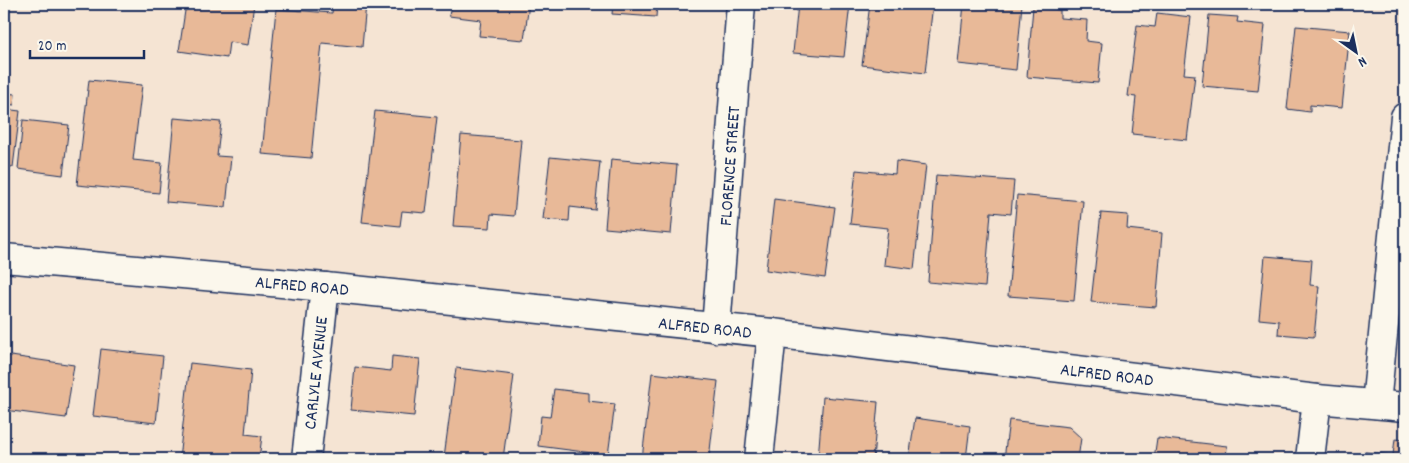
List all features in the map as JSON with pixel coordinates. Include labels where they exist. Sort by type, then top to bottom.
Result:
[{"type":"street","name":"FLORENCE STREET","points":[[716,328],[741,4]]},
{"type":"street","points":[[1376,404],[1405,117]]},
{"type":"street","name":"ALFRED ROAD","points":[[4,258],[325,287],[772,333],[1317,399],[1405,407]]},
{"type":"street","name":"CARLYLE AVENUE","points":[[306,459],[325,287]]},
{"type":"street","points":[[759,459],[772,333]]},
{"type":"street","points":[[1310,459],[1317,399]]},
{"type":"building","points":[[186,4],[254,4],[248,45],[229,42],[227,58],[179,51]]},
{"type":"building","points":[[333,4],[366,4],[362,47],[322,43],[311,158],[262,154],[276,9],[332,13]]},
{"type":"building","points":[[451,4],[529,4],[524,40],[479,36],[481,20],[449,16]]},
{"type":"building","points":[[613,4],[657,4],[656,17],[612,14]]},
{"type":"building","points":[[798,4],[850,4],[844,57],[793,53]]},
{"type":"building","points":[[870,4],[933,4],[925,73],[862,65]]},
{"type":"building","points":[[964,4],[1022,4],[1016,70],[958,64]]},
{"type":"building","points":[[1033,7],[1060,10],[1060,18],[1087,20],[1086,41],[1102,43],[1098,83],[1027,77]]},
{"type":"building","points":[[1157,13],[1191,17],[1184,74],[1195,75],[1187,140],[1132,134],[1136,97],[1128,96],[1137,25],[1155,27]]},
{"type":"building","points":[[1209,15],[1238,17],[1237,22],[1265,25],[1258,91],[1202,86]]},
{"type":"building","points":[[1296,26],[1350,31],[1342,108],[1310,105],[1310,112],[1287,109]]},
{"type":"building","points":[[89,80],[142,85],[133,160],[162,163],[159,193],[77,185]]},
{"type":"building","points":[[4,93],[15,94],[14,105],[4,104]]},
{"type":"building","points":[[4,109],[20,111],[13,167],[4,166]]},
{"type":"building","points":[[375,111],[437,117],[426,213],[402,211],[400,226],[362,222]]},
{"type":"building","points":[[174,118],[221,122],[217,156],[231,157],[226,207],[166,202]]},
{"type":"building","points":[[23,120],[69,125],[63,175],[18,169]]},
{"type":"building","points":[[461,135],[521,140],[514,216],[491,214],[490,228],[453,226]]},
{"type":"building","points":[[550,157],[600,162],[595,210],[570,207],[569,221],[543,219]]},
{"type":"building","points":[[611,159],[677,165],[671,234],[605,228]]},
{"type":"building","points":[[896,161],[926,165],[914,269],[884,265],[888,228],[850,224],[856,170],[895,174]]},
{"type":"building","points":[[936,175],[1014,181],[1011,214],[991,212],[985,287],[928,282]]},
{"type":"building","points":[[1017,195],[1083,201],[1074,301],[1008,296]]},
{"type":"building","points":[[774,199],[835,207],[825,278],[766,270]]},
{"type":"building","points":[[1101,213],[1128,215],[1127,229],[1162,233],[1156,307],[1091,302]]},
{"type":"building","points":[[1265,256],[1312,260],[1310,285],[1319,286],[1314,337],[1278,334],[1279,321],[1259,319]]},
{"type":"building","points":[[101,349],[163,356],[156,423],[93,416]]},
{"type":"building","points":[[4,355],[74,365],[66,418],[4,410]]},
{"type":"building","points":[[392,356],[420,359],[414,416],[351,410],[355,367],[391,371]]},
{"type":"building","points":[[190,363],[251,370],[245,434],[262,436],[259,459],[179,459]]},
{"type":"building","points":[[456,368],[514,375],[503,459],[444,457]]},
{"type":"building","points":[[652,373],[718,381],[709,459],[642,459]]},
{"type":"building","points":[[554,389],[588,393],[588,401],[615,404],[608,455],[538,446],[541,416],[550,417]]},
{"type":"building","points":[[823,397],[878,402],[873,459],[818,459]]},
{"type":"building","points":[[915,418],[970,426],[966,459],[909,459]]},
{"type":"building","points":[[1009,420],[1069,427],[1081,438],[1078,459],[1004,459]]},
{"type":"building","points":[[1157,438],[1227,446],[1226,459],[1154,459]]},
{"type":"building","points":[[1395,439],[1405,440],[1405,459],[1364,459],[1365,452],[1393,455]]}]
